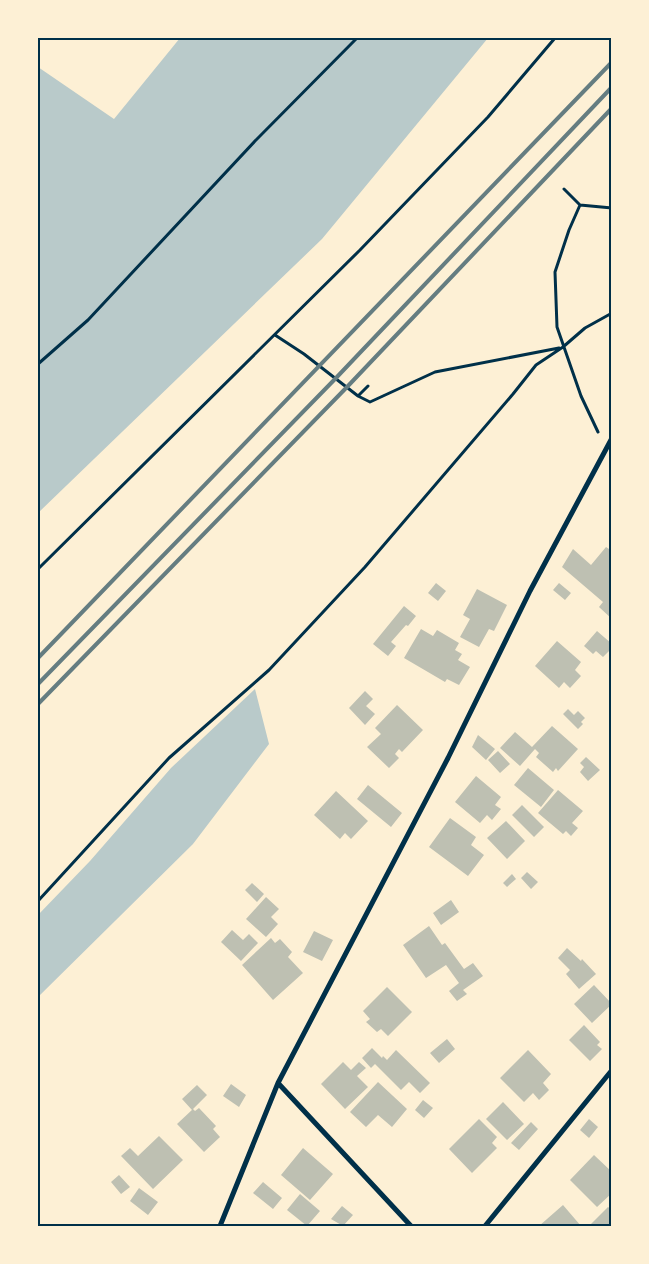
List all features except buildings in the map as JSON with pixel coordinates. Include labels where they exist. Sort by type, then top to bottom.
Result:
[{"type":"street","points":[[220,1226],[278,1083],[448,758],[530,591],[612,438]]},
{"type":"street","points":[[485,1226],[612,1070]]},
{"type":"street","points":[[278,1083],[411,1226]]},
{"type":"path","points":[[38,364],[88,320],[255,141],[357,38]]},
{"type":"path","points":[[38,569],[275,335],[488,117],[555,38]]},
{"type":"path","points":[[564,189],[580,205],[612,208]]},
{"type":"path","points":[[580,205],[569,230],[555,272],[557,327],[581,396],[597,429],[603,453]]},
{"type":"path","points":[[38,901],[170,758],[269,670],[372,560],[514,394],[536,365],[563,348],[585,328],[612,313]]},
{"type":"path","points":[[275,335],[304,354],[358,396],[370,402],[435,372],[563,348]]},
{"type":"path","points":[[358,396],[368,386]]},
{"type":"shaded area","points":[[180,38],[488,38],[322,239],[38,513],[38,67],[114,119]]},
{"type":"shaded area","points":[[255,689],[269,744],[193,844],[38,997],[38,915],[90,861],[171,768]]},
{"type":"railway","points":[[38,658],[612,62]]},
{"type":"railway","points":[[38,684],[336,378],[612,87]]},
{"type":"railway","points":[[38,704],[347,387],[612,108]]}]
